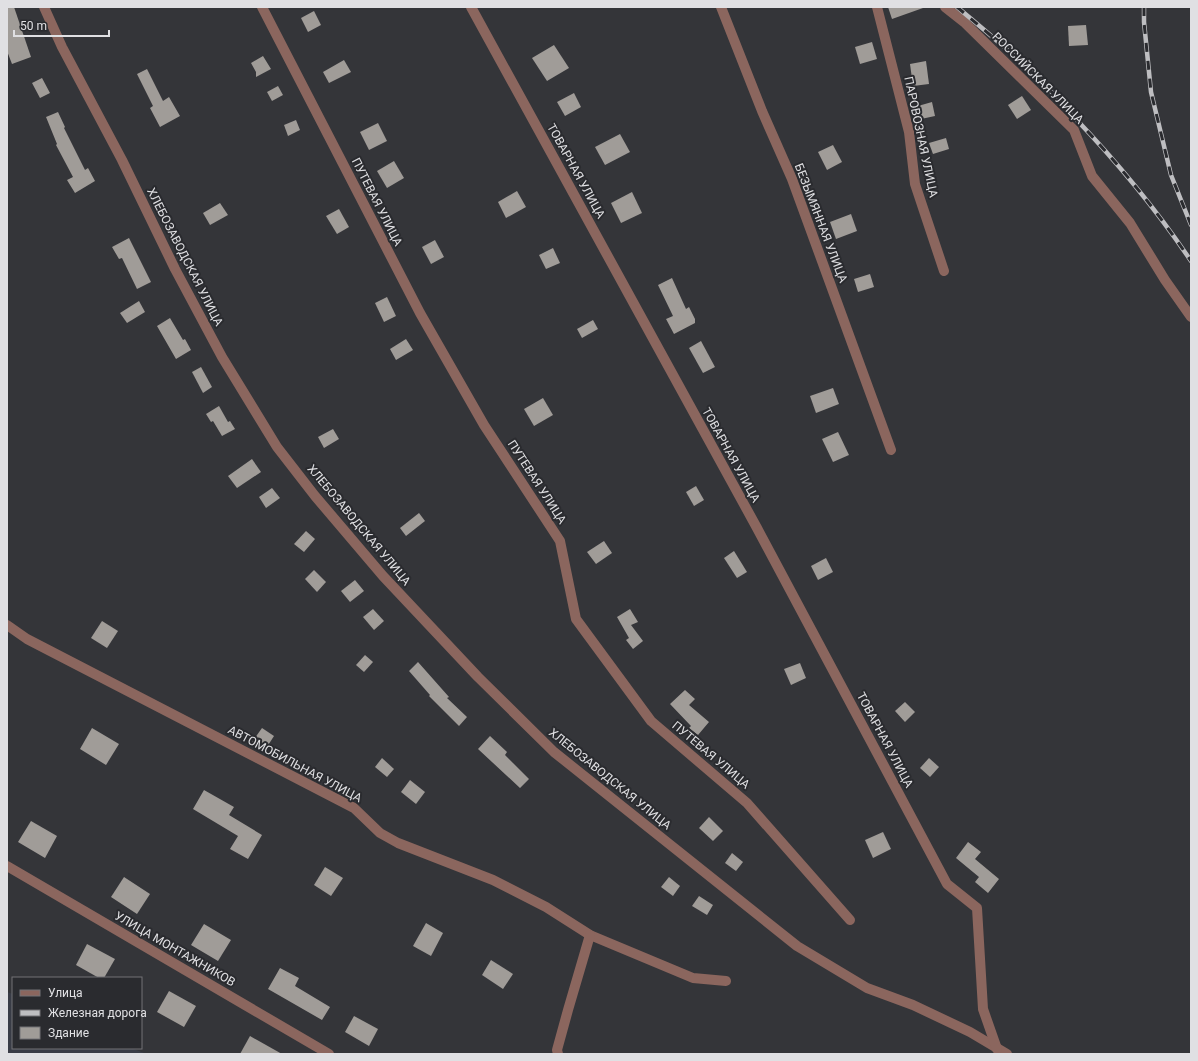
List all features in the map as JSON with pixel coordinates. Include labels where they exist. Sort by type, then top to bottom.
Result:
[{"type":"street","name":"ХЛЕБОЗАВОДСКАЯ УЛИЦА","points":[[44,7],[62,47],[122,160],[175,269],[222,357],[277,446],[315,496],[383,576],[478,677],[554,752],[797,946],[867,988],[913,1005],[970,1032],[1007,1054]]},
{"type":"street","name":"ПУТЕВАЯ УЛИЦА","points":[[262,7],[420,313],[484,425],[560,541],[576,619],[651,721],[747,803],[850,920]]},
{"type":"street","name":"ТОВАРНАЯ УЛИЦА","points":[[471,7],[757,528],[947,884],[977,908],[983,1009],[998,1050]]},
{"type":"street","name":"БЕЗЫМЯННАЯ УЛИЦА","points":[[721,7],[762,111],[792,179],[891,450]]},
{"type":"street","name":"ПАРОВОЗНАЯ УЛИЦА","points":[[877,7],[909,132],[915,184],[944,271]]},
{"type":"street","name":"РОССИЙСКАЯ УЛИЦА","points":[[945,7],[964,22],[1074,130],[1092,176],[1130,223],[1191,317]]},
{"type":"street","name":"АВТОМОБИЛЬНАЯ УЛИЦА","points":[[7,625],[27,639],[354,808],[380,833],[398,843],[493,880],[546,907],[590,935],[693,978],[726,981]]},
{"type":"street","name":"УЛИЦА МОНТАЖНИКОВ","points":[[7,866],[329,1054]]},
{"type":"street","points":[[558,1054],[557,1050],[590,935]]},
{"type":"shaded area","points":[[7,992],[12,994],[12,1049],[134,1049],[147,1054],[7,1054]]},
{"type":"building","points":[[7,7],[14,7],[31,57],[12,64],[7,51]]},
{"type":"building","points":[[888,7],[923,7],[923,8],[892,19]]},
{"type":"building","points":[[314,11],[321,25],[308,32],[301,18]]},
{"type":"building","points":[[1086,25],[1088,45],[1069,46],[1068,26]]},
{"type":"building","points":[[872,42],[877,59],[860,64],[855,47]]},
{"type":"building","points":[[554,45],[569,68],[547,81],[532,58]]},
{"type":"building","points":[[263,56],[271,69],[256,77],[256,72],[251,63]]},
{"type":"building","points":[[344,60],[351,72],[329,83],[323,72]]},
{"type":"building","points":[[926,61],[929,84],[913,86],[910,64]]},
{"type":"building","points":[[147,69],[163,101],[169,97],[180,116],[160,127],[150,108],[153,106],[137,74]]},
{"type":"building","points":[[42,78],[50,93],[40,98],[32,83]]},
{"type":"building","points":[[278,86],[283,95],[272,101],[267,92]]},
{"type":"building","points":[[574,93],[581,107],[565,116],[557,102]]},
{"type":"building","points":[[1022,96],[1031,110],[1017,119],[1008,105]]},
{"type":"building","points":[[932,102],[935,116],[921,119],[918,106]]},
{"type":"building","points":[[58,112],[65,127],[64,128],[85,170],[88,168],[95,181],[75,193],[67,180],[73,177],[56,145],[57,144],[46,117]]},
{"type":"building","points":[[296,120],[300,130],[288,136],[284,125]]},
{"type":"building","points":[[378,123],[387,141],[369,150],[360,132]]},
{"type":"building","points":[[620,134],[630,152],[605,165],[595,147]]},
{"type":"building","points":[[946,138],[949,149],[933,154],[929,143]]},
{"type":"building","points":[[833,145],[842,162],[827,170],[818,152]]},
{"type":"building","points":[[394,161],[404,178],[387,188],[377,171]]},
{"type":"building","points":[[517,191],[526,207],[506,218],[498,202]]},
{"type":"building","points":[[632,192],[642,213],[621,223],[611,203]]},
{"type":"building","points":[[220,203],[228,215],[210,225],[203,213]]},
{"type":"building","points":[[339,209],[349,227],[337,234],[326,216]]},
{"type":"building","points":[[851,214],[857,231],[836,239],[830,222]]},
{"type":"building","points":[[129,238],[151,282],[137,289],[122,258],[119,259],[112,247]]},
{"type":"building","points":[[435,240],[444,257],[431,264],[422,247]]},
{"type":"building","points":[[553,248],[560,263],[546,269],[539,255]]},
{"type":"building","points":[[870,274],[874,287],[858,292],[854,279]]},
{"type":"building","points":[[672,278],[686,309],[689,307],[695,319],[695,323],[674,334],[666,319],[673,316],[658,285]]},
{"type":"building","points":[[387,297],[396,316],[384,322],[375,303]]},
{"type":"building","points":[[139,301],[145,312],[127,323],[120,313]]},
{"type":"building","points":[[170,318],[183,340],[185,339],[191,350],[176,359],[157,326]]},
{"type":"building","points":[[593,320],[598,329],[582,338],[577,329]]},
{"type":"building","points":[[406,339],[413,350],[396,360],[390,349]]},
{"type":"building","points":[[701,341],[715,367],[703,373],[689,348]]},
{"type":"building","points":[[201,367],[212,387],[203,393],[192,372]]},
{"type":"building","points":[[833,388],[839,404],[816,413],[810,396]]},
{"type":"building","points":[[543,398],[553,415],[534,426],[524,409]]},
{"type":"building","points":[[219,406],[228,422],[230,421],[235,429],[222,436],[213,421],[211,422],[206,414]]},
{"type":"building","points":[[333,429],[339,439],[324,448],[318,437]]},
{"type":"building","points":[[838,432],[849,455],[833,462],[822,439]]},
{"type":"building","points":[[252,459],[261,472],[237,488],[228,476]]},
{"type":"building","points":[[696,486],[704,500],[694,506],[686,492]]},
{"type":"building","points":[[272,488],[280,498],[266,508],[259,497]]},
{"type":"building","points":[[419,513],[425,521],[406,536],[400,528]]},
{"type":"building","points":[[306,531],[315,539],[304,552],[294,544]]},
{"type":"building","points":[[604,541],[612,553],[596,564],[587,552]]},
{"type":"building","points":[[734,551],[747,572],[737,578],[724,558]]},
{"type":"building","points":[[826,558],[833,572],[818,580],[811,566]]},
{"type":"building","points":[[314,570],[326,582],[317,592],[305,579]]},
{"type":"building","points":[[355,580],[364,591],[350,602],[341,591]]},
{"type":"building","points":[[373,609],[384,621],[374,630],[363,617]]},
{"type":"building","points":[[630,609],[638,622],[631,625],[643,641],[633,649],[626,640],[629,638],[617,617]]},
{"type":"building","points":[[102,621],[118,631],[107,648],[91,638]]},
{"type":"building","points":[[365,655],[373,662],[364,672],[356,665]]},
{"type":"building","points":[[418,662],[449,697],[447,698],[467,717],[459,726],[429,696],[430,695],[409,671]]},
{"type":"building","points":[[800,663],[806,678],[791,685],[784,669]]},
{"type":"building","points":[[685,690],[695,699],[689,705],[709,722],[698,735],[689,728],[691,726],[670,704]]},
{"type":"building","points":[[905,702],[915,712],[905,722],[895,711]]},
{"type":"building","points":[[92,728],[119,744],[106,765],[80,749]]},
{"type":"building","points":[[262,728],[274,736],[265,750],[252,742]]},
{"type":"building","points":[[490,736],[507,752],[505,755],[529,779],[520,788],[478,749]]},
{"type":"building","points":[[382,758],[394,769],[387,777],[375,767]]},
{"type":"building","points":[[929,758],[939,767],[930,777],[920,768]]},
{"type":"building","points":[[410,780],[425,792],[416,804],[401,792]]},
{"type":"building","points":[[204,790],[234,807],[229,815],[262,835],[248,859],[230,849],[238,836],[193,809]]},
{"type":"building","points":[[709,817],[723,831],[713,841],[699,828]]},
{"type":"building","points":[[31,821],[57,836],[45,858],[18,842]]},
{"type":"building","points":[[883,832],[891,849],[873,858],[865,840]]},
{"type":"building","points":[[968,842],[981,852],[975,859],[999,879],[988,893],[975,882],[979,877],[956,858]]},
{"type":"building","points":[[732,853],[743,862],[736,871],[725,863]]},
{"type":"building","points":[[325,867],[343,878],[331,896],[314,885]]},
{"type":"building","points":[[124,877],[150,894],[137,914],[111,897]]},
{"type":"building","points":[[669,877],[680,886],[673,896],[661,887]]},
{"type":"building","points":[[699,896],[713,905],[707,915],[692,906]]},
{"type":"building","points":[[426,923],[443,933],[431,956],[413,946]]},
{"type":"building","points":[[204,924],[231,940],[218,961],[191,945]]},
{"type":"building","points":[[87,944],[115,959],[105,977],[97,977],[76,965]]},
{"type":"building","points":[[491,960],[513,974],[503,989],[482,975]]},
{"type":"building","points":[[280,968],[299,978],[295,986],[330,1007],[322,1020],[268,989]]},
{"type":"building","points":[[169,991],[196,1006],[184,1027],[157,1012]]},
{"type":"building","points":[[354,1016],[378,1029],[369,1046],[345,1032]]},
{"type":"building","points":[[250,1036],[282,1054],[240,1054]]},
{"type":"railway","points":[[957,7],[1016,57],[1050,90],[1136,186],[1191,261]]},
{"type":"railway","points":[[1144,7],[1144,22],[1151,92],[1171,175],[1191,225]]}]
